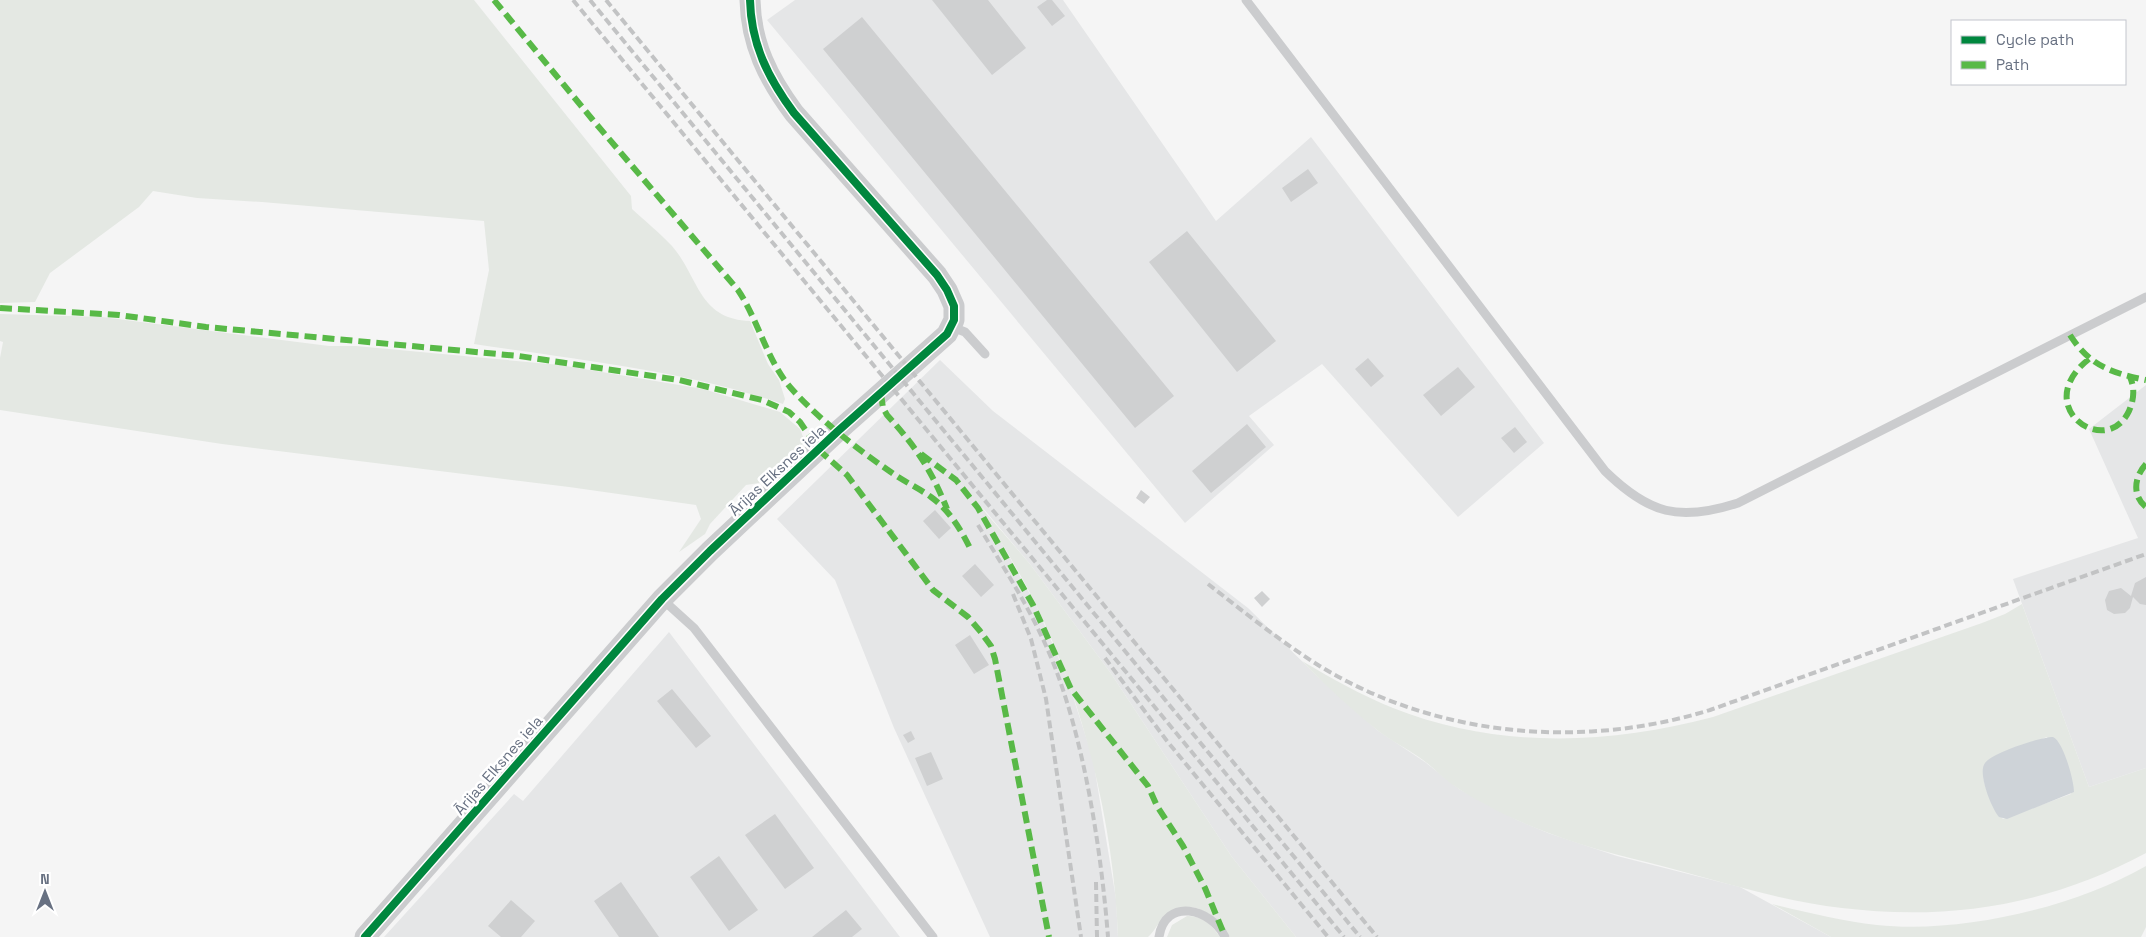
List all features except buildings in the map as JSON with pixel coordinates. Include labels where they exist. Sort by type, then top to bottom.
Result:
[{"type":"street","points":[[750,0],[752,26],[759,53],[777,90],[800,120],[942,282],[954,306],[951,327]]},
{"type":"street","name":"Ārijas Elksnes iela","points":[[365,937],[662,599],[710,551],[838,431],[941,341],[951,327]]},
{"type":"lane","points":[[1246,0],[1605,471],[1624,490],[1645,504],[1662,511],[1682,514],[1701,513],[1738,503],[2146,297]]},
{"type":"lane","points":[[951,327],[965,332],[985,354]]},
{"type":"lane","points":[[662,599],[694,628],[933,937]]},
{"type":"lane","points":[[1159,937],[1160,931],[1168,918],[1176,913],[1188,911],[1201,912],[1214,921],[1225,937]]},
{"type":"shaded area","points":[[0,0],[474,0],[631,196],[632,209],[672,246],[710,305],[720,313],[750,321],[768,364],[779,380],[785,399],[783,404],[745,392],[668,374],[474,344],[489,270],[484,221],[197,198],[153,191],[139,207],[50,273],[35,302],[0,303]]},
{"type":"shaded area","points":[[795,0],[1063,0],[1216,221],[1311,137],[1544,443],[1458,517],[1322,364],[1249,416],[1274,445],[1185,523],[767,20]]},
{"type":"shaded area","points":[[0,314],[102,317],[329,346],[356,346],[560,365],[703,389],[780,412],[800,429],[805,442],[759,483],[746,485],[710,524],[705,534],[679,552],[701,519],[696,505],[569,487],[222,444],[0,410],[0,358],[3,342],[0,341]]},
{"type":"shaded area","points":[[940,360],[993,411],[1248,608],[1316,675],[1377,730],[1425,762],[1459,789],[1517,820],[1548,833],[1617,856],[1740,887],[1831,937],[1296,937],[1232,857],[1110,672],[1030,564],[982,507],[1037,607],[1067,678],[1093,759],[1116,899],[1118,937],[990,937],[894,728],[835,580],[777,519]]},
{"type":"shaded area","points":[[2146,385],[2146,768],[2089,787],[2013,579],[2138,538],[2089,429]]},
{"type":"shaded area","points":[[979,505],[1030,564],[1110,672],[1232,857],[1296,937],[1230,937],[1217,920],[1200,909],[1191,907],[1181,908],[1172,912],[1161,921],[1148,937],[1118,937],[1110,853],[1094,768],[1083,726],[1054,645],[1037,607]]},
{"type":"shaded area","points":[[2022,604],[2089,787],[2146,768],[2146,853],[2110,871],[2036,897],[1960,910],[1882,912],[1802,902],[1615,854],[1546,832],[1501,813],[1454,786],[1423,760],[1377,730],[1338,697],[1302,661],[1369,698],[1432,721],[1472,731],[1512,736],[1592,737],[1633,733],[1713,717],[2005,614]],"holes":[[[2047,737],[2071,794],[2003,819],[1989,797],[1986,788],[1984,780],[1986,764],[1992,758]]]},
{"type":"shaded area","points":[[669,632],[900,937],[384,937],[514,794],[523,801]]},
{"type":"shaded area","points":[[2053,737],[2057,740],[2064,753],[2070,770],[2074,792],[2007,819],[1999,817],[1989,799],[1984,782],[1983,768],[1985,763],[1989,759],[2017,746]]},
{"type":"shaded area","points":[[2146,866],[2146,927],[2141,937],[1831,937],[1772,904],[1837,919],[1877,925],[1909,927],[1944,925],[2015,915],[2051,905],[2117,881]]},
{"type":"shaded area","points":[[1187,916],[1202,919],[1220,937],[1167,937],[1172,925]]},
{"type":"railway","points":[[573,0],[1344,937]]},
{"type":"railway","points":[[590,0],[1360,937]]},
{"type":"railway","points":[[606,0],[1377,937]]},
{"type":"railway","points":[[978,525],[1032,616],[1060,680],[1071,715],[1088,790],[1101,866],[1108,937]]},
{"type":"railway","points":[[1208,584],[1304,656],[1363,689],[1410,708],[1459,721],[1510,730],[1560,732],[1611,730],[1661,723],[1710,710],[2146,554]]},
{"type":"railway","points":[[1013,594],[1031,639],[1046,699],[1081,937]]},
{"type":"railway","points":[[1105,658],[1167,741],[1328,937]]},
{"type":"railway","points":[[1096,882],[1097,937]]},
{"type":"marked path","points":[[494,0],[592,119],[738,290],[775,365],[790,387],[826,423],[854,445],[895,475],[937,502],[954,520],[970,548]]},
{"type":"marked path","points":[[0,308],[119,315],[206,327],[519,356],[679,380],[762,400],[789,412],[800,422],[819,450],[847,475],[933,590],[968,617],[991,646],[1049,937]]},
{"type":"marked path","points":[[2070,335],[2093,361],[2112,371],[2146,380]]},
{"type":"marked path","points":[[2089,359],[2073,377],[2067,394],[2069,409],[2078,421],[2090,428],[2105,430],[2118,425],[2129,411],[2133,394],[2133,385],[2130,377]]},
{"type":"marked path","points":[[881,394],[883,408],[887,415],[922,459],[947,509]]},
{"type":"marked path","points":[[921,454],[956,480],[978,508],[1033,605],[1071,689],[1148,786],[1157,806],[1183,846],[1205,888],[1224,934]]},
{"type":"marked path","points":[[2146,464],[2139,475],[2136,486],[2138,497],[2146,507]]},
{"type":"cycle path","points":[[365,937],[662,599],[710,551],[838,431],[947,334],[954,320],[954,306],[947,290],[937,275],[794,113],[776,87],[758,46],[751,16],[750,0]]}]
